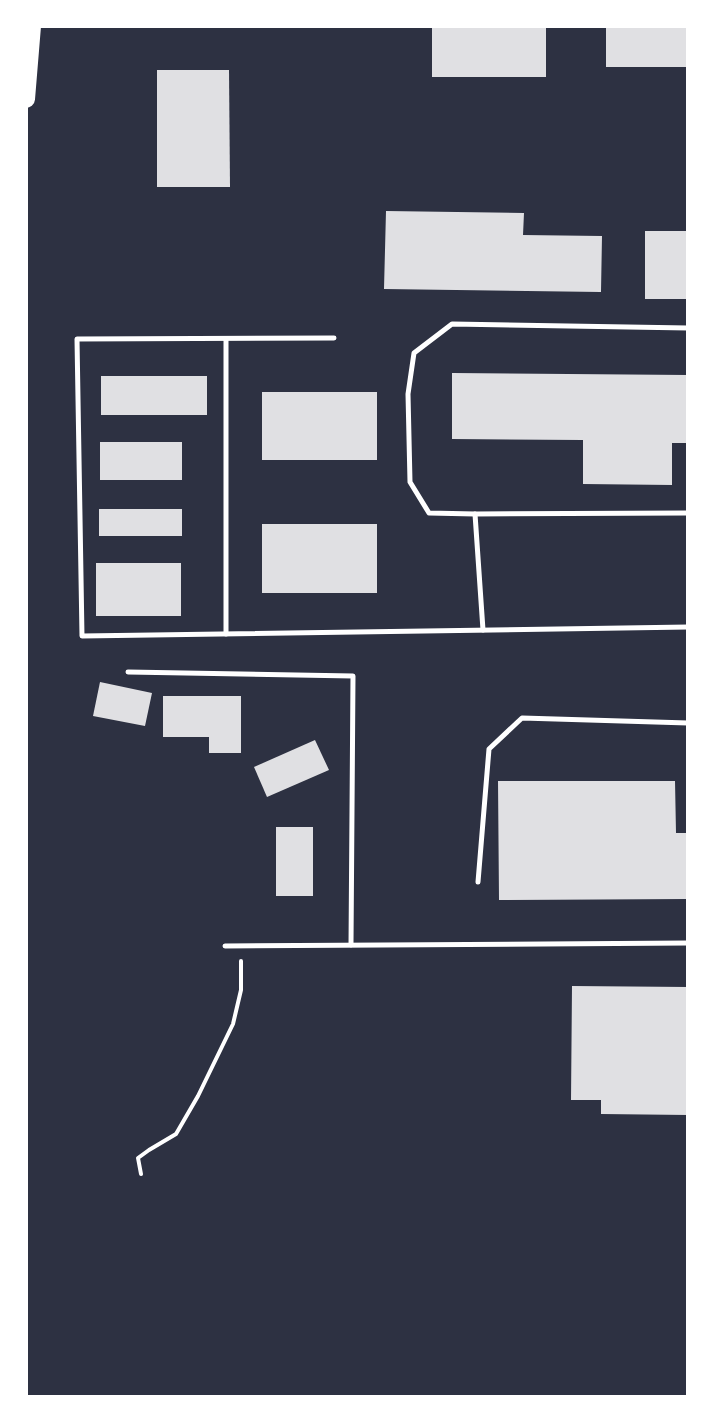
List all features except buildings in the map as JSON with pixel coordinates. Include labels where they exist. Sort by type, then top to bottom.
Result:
[{"type":"highway","points":[[26,99],[32,26]]},
{"type":"lane","points":[[688,328],[452,324],[414,353],[408,394],[410,482],[429,513],[688,513]]},
{"type":"lane","points":[[334,338],[77,339],[82,636],[688,627]]},
{"type":"lane","points":[[226,339],[226,634]]},
{"type":"lane","points":[[475,514],[483,630]]},
{"type":"lane","points":[[128,672],[353,676],[351,945]]},
{"type":"lane","points":[[478,882],[489,749],[522,718],[688,723]]},
{"type":"lane","points":[[225,946],[688,943]]},
{"type":"path","points":[[141,1174],[138,1158],[176,1134],[233,1024],[241,990],[241,946]]}]
